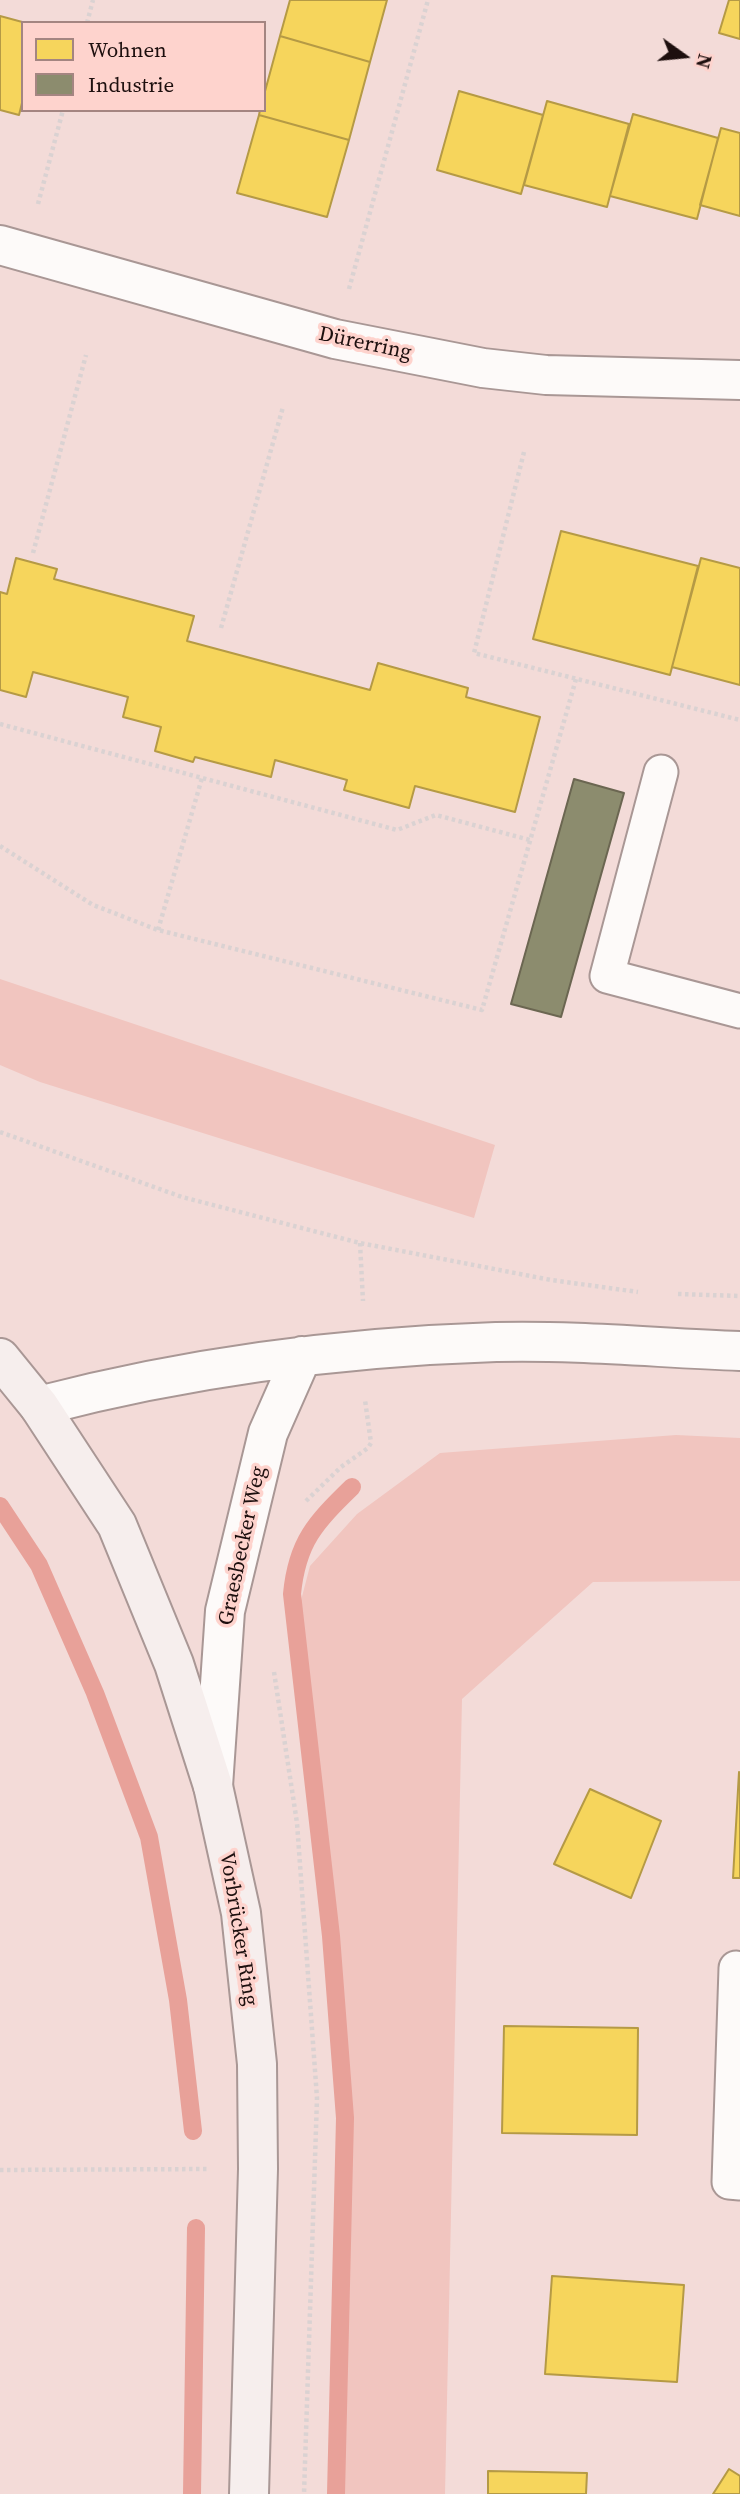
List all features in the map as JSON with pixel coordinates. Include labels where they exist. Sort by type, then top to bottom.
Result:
[{"type":"main road","name":"Vorbrücker Ring","points":[[0,1358],[39,1406],[117,1525],[174,1664],[213,1786],[241,1913],[257,2064],[258,2169],[250,2494]]},
{"type":"street","name":"Dürerring","points":[[12,248],[335,339],[482,368],[546,375],[740,380]]},
{"type":"street","points":[[39,1406],[125,1385],[302,1356],[364,1349],[499,1342],[740,1351]]},
{"type":"street","name":"Graesbecker Weg","points":[[213,1786],[225,1611],[268,1433],[302,1356]]},
{"type":"lane","points":[[661,772],[607,976],[740,1011]]},
{"type":"lane","points":[[736,1968],[729,2182],[740,2182]]},
{"type":"path","points":[[88,21],[93,0]]},
{"type":"path","points":[[335,339],[428,0]]},
{"type":"path","points":[[12,248],[62,112]]},
{"type":"path","points":[[33,554],[86,355]]},
{"type":"path","points":[[221,628],[282,407]]},
{"type":"path","points":[[524,452],[474,653],[740,720]]},
{"type":"path","points":[[0,846],[93,905],[158,930],[482,1010],[576,679]]},
{"type":"path","points":[[0,724],[397,830],[436,815],[530,840]]},
{"type":"path","points":[[158,930],[202,778]]},
{"type":"path","points":[[0,1132],[182,1197],[360,1243],[551,1280],[644,1292]]},
{"type":"path","points":[[360,1243],[363,1298]]},
{"type":"path","points":[[671,1293],[740,1296]]},
{"type":"path","points":[[299,1508],[341,1467],[368,1448],[371,1443],[365,1422]]},
{"type":"path","points":[[272,1659],[297,1823],[317,2098],[304,2494]]},
{"type":"path","points":[[0,2170],[258,2169]]},
{"type":"shaded area","points":[[0,979],[495,1145],[474,1218],[40,1082],[0,1065]]},
{"type":"shaded area","points":[[676,1435],[740,1438],[740,1581],[593,1582],[462,1699],[445,2494],[337,2494],[351,2108],[298,1612],[310,1566],[357,1514],[440,1453]]},
{"type":"building: Wohnen","points":[[290,0],[387,0],[370,62],[280,36]]},
{"type":"building: Wohnen","points":[[729,0],[740,0],[740,39],[719,33]]},
{"type":"building: Wohnen","points":[[0,16],[21,22],[21,107],[19,115],[0,110]]},
{"type":"building: Wohnen","points":[[280,36],[370,62],[349,140],[259,115],[260,112],[266,112],[266,88]]},
{"type":"building: Wohnen","points":[[459,91],[543,115],[521,194],[437,170]]},
{"type":"building: Wohnen","points":[[547,101],[629,124],[607,207],[524,185]]},
{"type":"building: Wohnen","points":[[633,114],[718,138],[697,219],[610,196]]},
{"type":"building: Wohnen","points":[[259,115],[349,140],[327,217],[237,193]]},
{"type":"building: Wohnen","points":[[721,128],[740,133],[740,216],[700,205]]},
{"type":"building: Wohnen","points":[[561,531],[698,566],[670,675],[533,639]]},
{"type":"building: Wohnen","points":[[16,558],[57,569],[54,579],[194,616],[187,641],[370,690],[378,663],[468,688],[466,697],[540,717],[515,812],[415,786],[409,808],[344,790],[347,780],[275,760],[271,777],[195,757],[193,762],[155,751],[161,727],[123,717],[128,697],[33,672],[26,697],[0,690],[0,592],[7,594]]},
{"type":"building: Wohnen","points":[[701,558],[740,568],[740,685],[672,667]]},
{"type":"building: Wohnen","points":[[739,1772],[740,1878],[733,1878]]},
{"type":"building: Wohnen","points":[[590,1789],[661,1821],[631,1898],[554,1864]]},
{"type":"building: Wohnen","points":[[504,2026],[638,2028],[637,2135],[502,2133]]},
{"type":"building: Wohnen","points":[[552,2276],[684,2285],[677,2382],[545,2374]]},
{"type":"building: Wohnen","points":[[729,2469],[740,2476],[740,2494],[713,2494]]},
{"type":"building: Wohnen","points":[[488,2471],[587,2473],[586,2494],[488,2494]]},
{"type":"building: Industrie","points":[[574,779],[624,793],[561,1017],[511,1004]]},
{"type":"waterway","points":[[336,2494],[345,2118],[331,1936],[292,1594],[298,1560],[310,1534],[352,1487]]},
{"type":"waterway","points":[[0,1506],[39,1565],[95,1693],[149,1837],[178,2000],[193,2131]]},
{"type":"waterway","points":[[192,2494],[196,2228]]}]
